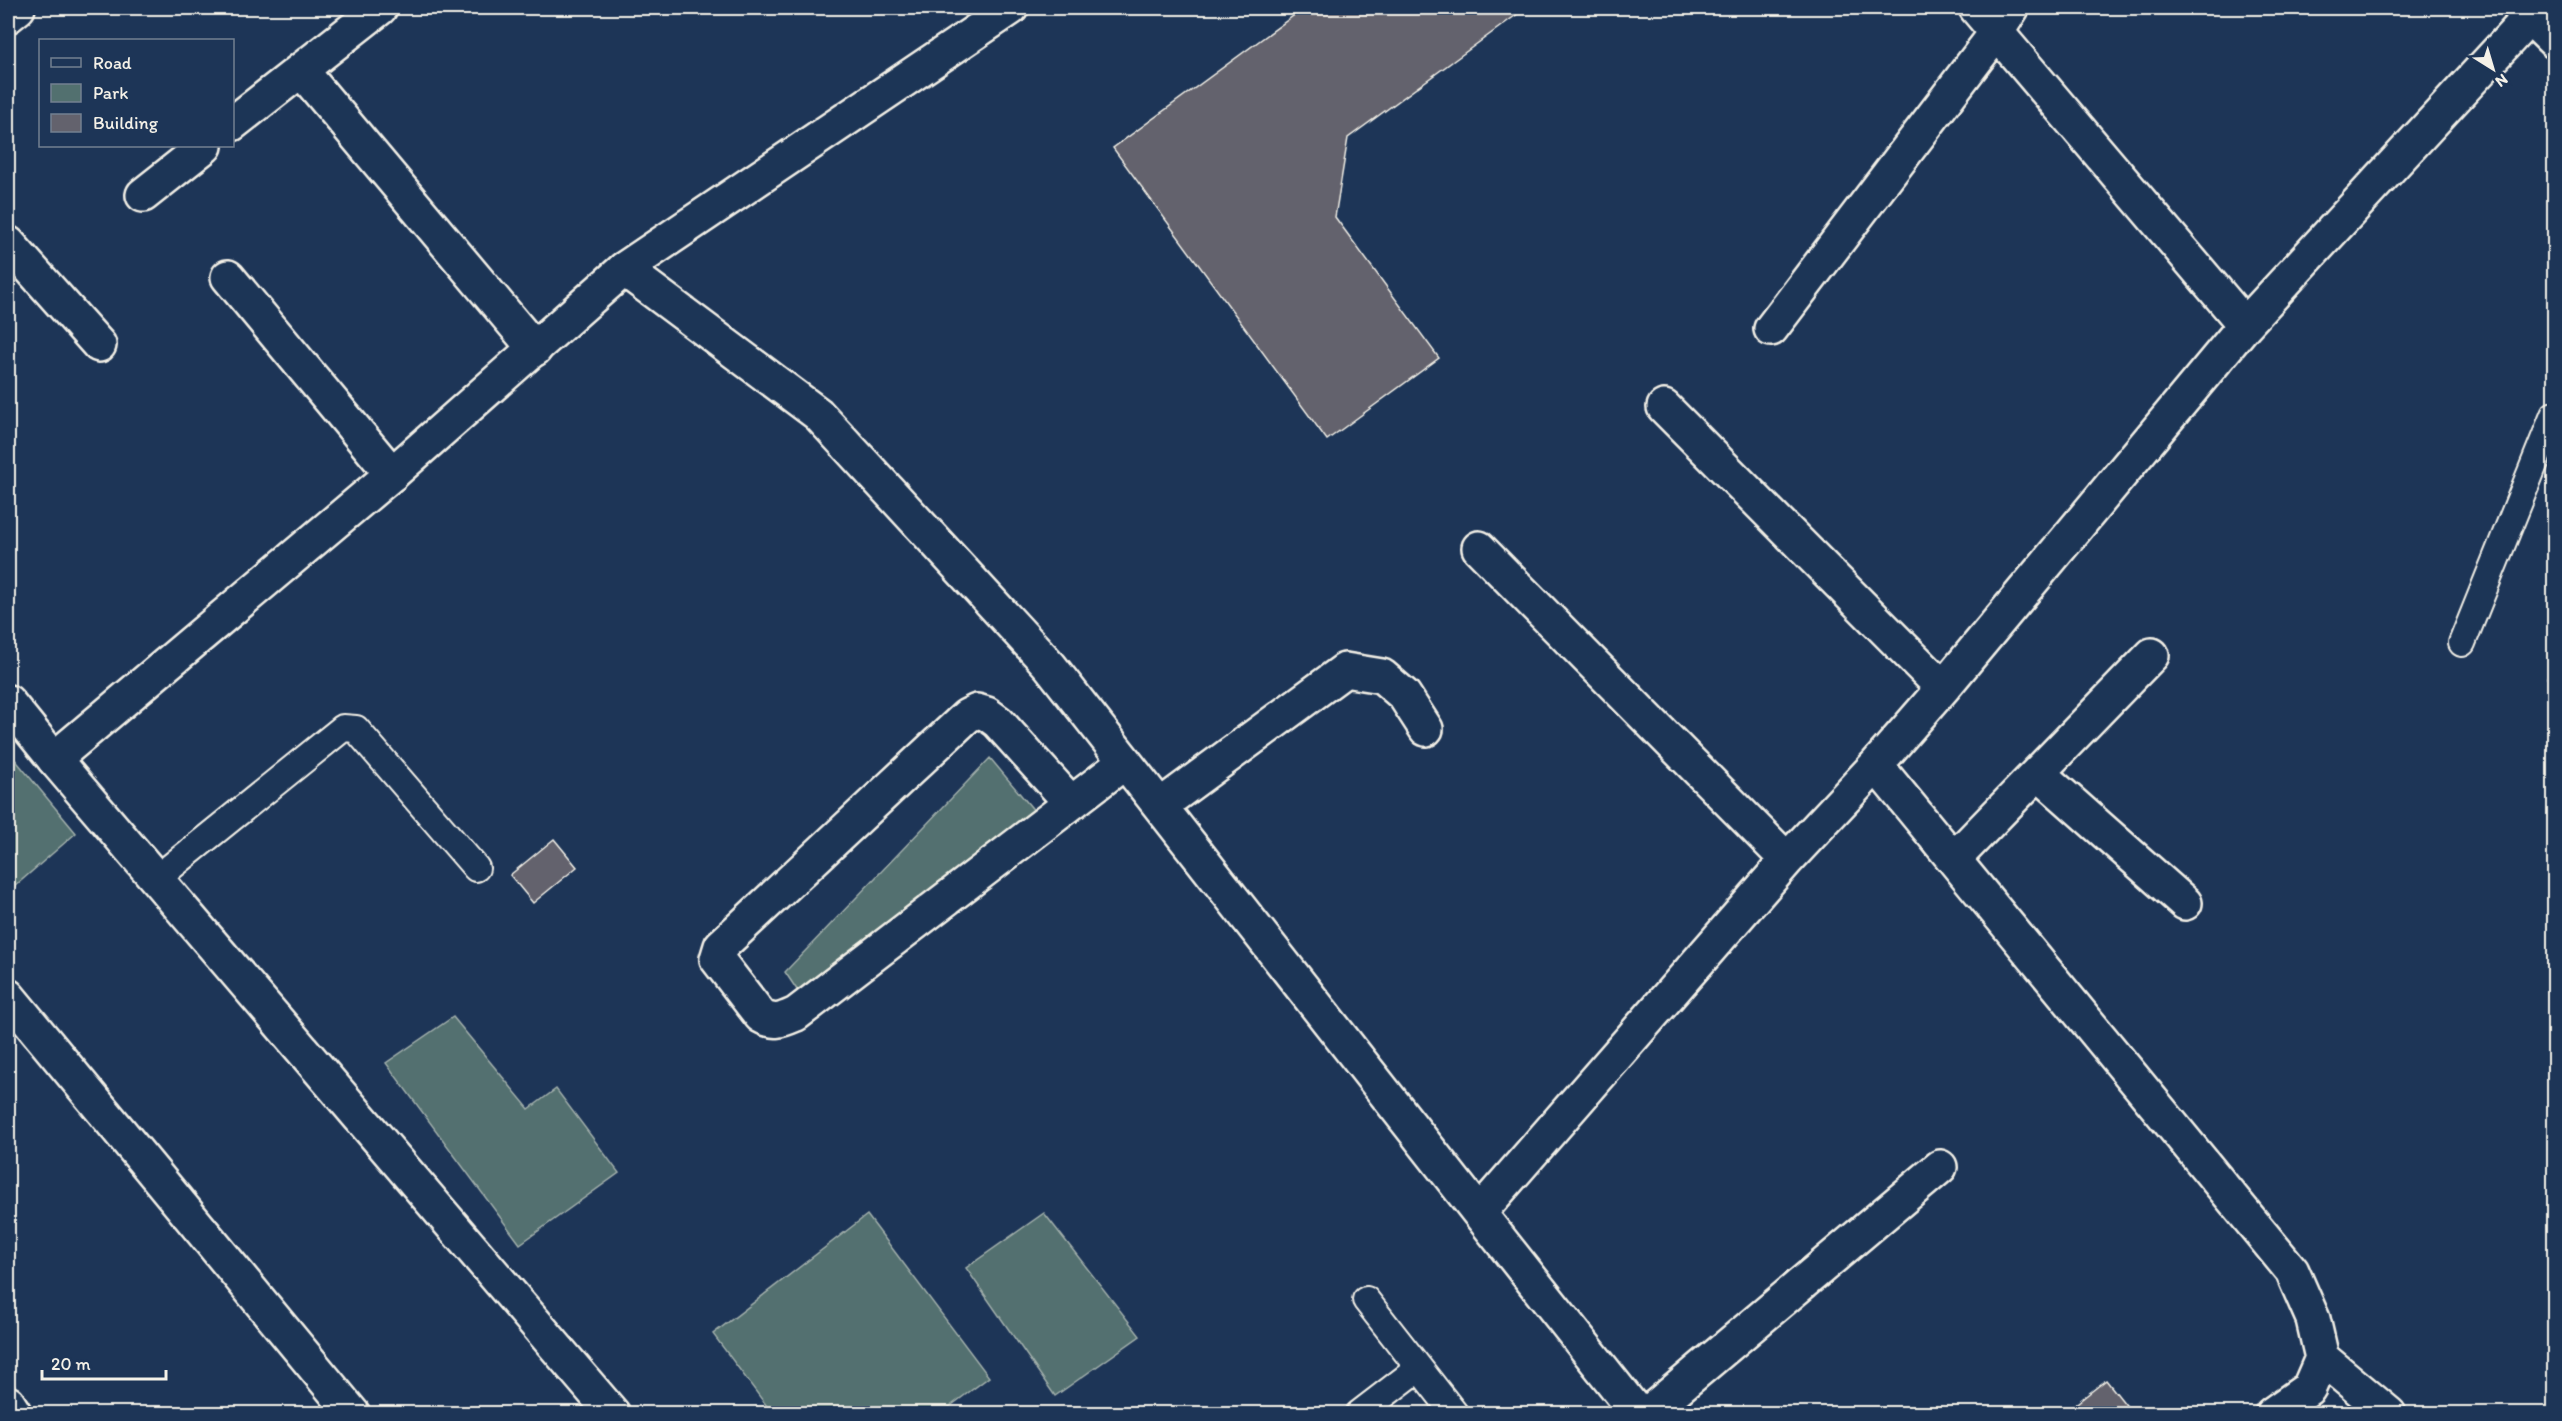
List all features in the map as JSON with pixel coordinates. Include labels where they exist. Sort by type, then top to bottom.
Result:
[{"type":"street","points":[[8,16],[18,8]]},
{"type":"street","points":[[234,122],[380,8]]},
{"type":"street","points":[[54,759],[392,474],[624,269],[1011,8]]},
{"type":"street","points":[[1976,8],[2005,20],[2245,325]]},
{"type":"street","points":[[1479,1213],[1786,860],[1876,765],[1943,688],[2245,325],[2529,11],[2554,41]]},
{"type":"street","points":[[1771,329],[2005,20]]},
{"type":"street","points":[[301,70],[534,348]]},
{"type":"street","points":[[143,195],[204,147]]},
{"type":"street","points":[[8,243],[99,345]]},
{"type":"street","points":[[624,269],[818,414],[1050,666],[1638,1413]]},
{"type":"street","points":[[228,277],[392,474]]},
{"type":"street","points":[[1664,407],[1943,688]]},
{"type":"street","points":[[1479,548],[1786,860]]},
{"type":"street","points":[[1954,859],[2152,655]]},
{"type":"street","points":[[1160,806],[1345,670],[1382,676],[1404,695],[1426,729]]},
{"type":"street","points":[[8,702],[156,879],[613,1413]]},
{"type":"street","points":[[1071,803],[998,722],[987,714],[977,711],[967,716],[721,946],[717,958],[761,1016],[771,1022],[796,1014],[1125,762]]},
{"type":"street","points":[[1876,765],[2292,1271],[2313,1319],[2322,1358],[2309,1388],[2272,1413]]},
{"type":"street","points":[[2038,773],[2185,903]]},
{"type":"street","points":[[8,996],[353,1413]]},
{"type":"street","points":[[1647,1413],[1940,1167]]},
{"type":"street","points":[[2322,1358],[2389,1413]]},
{"type":"street","points":[[8,1403],[15,1413]]},
{"type":"lane","points":[[2462,643],[2554,415]]},
{"type":"lane","points":[[156,879],[343,728],[356,729],[476,868]]},
{"type":"lane","points":[[1366,1300],[1455,1413]]},
{"type":"lane","points":[[1359,1413],[1419,1368]]},
{"type":"green space","points":[[8,751],[76,833],[8,892]]},
{"type":"green space","points":[[990,758],[1036,813],[814,1015],[785,972]]},
{"type":"green space","points":[[453,1017],[529,1109],[556,1089],[619,1173],[520,1244],[386,1063]]},
{"type":"green space","points":[[1044,1213],[1140,1336],[1055,1396],[966,1268]]},
{"type":"green space","points":[[867,1215],[989,1377],[941,1413],[772,1413],[713,1334]]},
{"type":"building","points":[[1304,8],[1514,8],[1519,13],[1348,138],[1335,217],[1439,358],[1327,440],[1113,148]]},
{"type":"building","points":[[2554,653],[2554,680],[2547,678]]},
{"type":"building","points":[[554,839],[577,867],[533,903],[510,875]]},
{"type":"building","points":[[2106,1380],[2133,1414],[2063,1414]]}]
